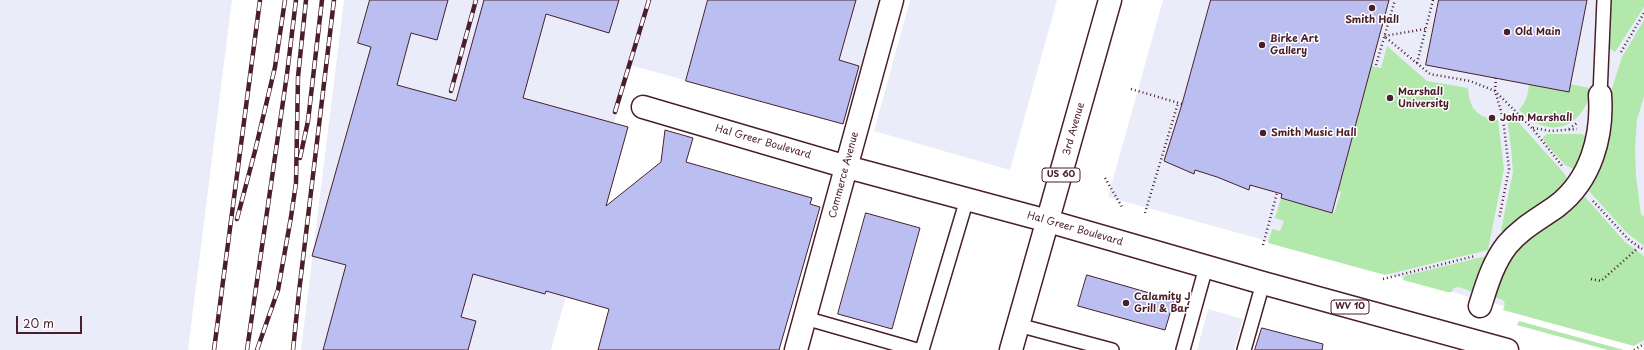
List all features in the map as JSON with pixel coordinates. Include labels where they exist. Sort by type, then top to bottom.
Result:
[{"type":"street","name":"Commerce Avenue","points":[[796,350],[892,0]]},
{"type":"street","name":"3rd Avenue","points":[[1011,350],[1110,0]]},
{"type":"street","points":[[1480,306],[1493,267],[1500,255],[1520,231],[1559,204],[1578,184],[1591,162],[1599,135],[1600,94]]},
{"type":"street","name":"Hal Greer Boulevard","points":[[643,107],[846,167],[1048,221],[1206,267],[1507,350]]},
{"type":"lane","points":[[1600,94],[1604,0]]},
{"type":"lane","points":[[922,350],[967,199]]},
{"type":"lane","points":[[1183,350],[1206,267]]},
{"type":"lane","points":[[1244,350],[1263,283]]},
{"type":"lane","points":[[805,318],[917,350]]},
{"type":"lane","points":[[1018,324],[1088,346],[1112,350]]},
{"type":"path","points":[[1376,66],[1395,0]]},
{"type":"path","points":[[1416,63],[1433,0]]},
{"type":"path","points":[[1384,36],[1426,29]]},
{"type":"path","points":[[1384,36],[1430,74],[1470,81],[1495,91]]},
{"type":"path","points":[[1496,78],[1495,91],[1503,118],[1509,169],[1499,223]]},
{"type":"path","points":[[1131,89],[1182,104]]},
{"type":"path","points":[[1145,213],[1178,103]]},
{"type":"path","points":[[1532,128],[1551,131],[1579,129],[1599,135]]},
{"type":"path","points":[[1105,178],[1122,207]]},
{"type":"path","points":[[1263,245],[1277,192]]},
{"type":"path","points":[[1591,279],[1601,281],[1638,247]]},
{"type":"path","points":[[1384,279],[1493,252],[1500,255]]},
{"type":"path","points":[[1634,350],[1644,344]]},
{"type":"shaded area","points":[[0,0],[232,0],[188,350],[0,350]]},
{"type":"shaded area","points":[[344,0],[879,0],[844,124],[630,65],[551,350],[301,350]]},
{"type":"shaded area","points":[[910,0],[1057,0],[1010,170],[874,131]]},
{"type":"shaded area","name":"Marshall University","points":[[1163,0],[1644,0],[1644,345],[1108,197]]},
{"type":"shaded area","points":[[1208,309],[1243,319],[1234,350],[1197,350]]},
{"type":"green space","points":[[1611,0],[1644,0],[1644,7],[1615,52],[1610,49]]},
{"type":"green space","points":[[1644,20],[1644,96],[1637,120],[1635,149],[1636,176],[1641,215],[1644,216],[1644,246],[1627,233],[1588,190],[1587,185],[1609,110],[1612,88],[1622,57]]},
{"type":"green space","points":[[1387,46],[1427,81],[1468,88],[1470,101],[1476,111],[1485,117],[1498,120],[1504,169],[1488,250],[1385,275],[1268,243],[1272,229],[1280,231],[1284,221],[1275,218],[1281,198],[1334,213],[1341,192],[1338,191],[1371,66],[1381,68]]},
{"type":"green space","points":[[1529,84],[1569,92],[1570,84],[1589,88],[1588,92],[1591,92],[1586,105],[1579,115],[1571,122],[1561,126],[1551,127],[1541,125],[1530,119],[1519,110],[1526,98]]},
{"type":"green space","points":[[1512,115],[1563,172],[1570,183],[1503,234],[1501,230],[1513,172],[1507,118]]},
{"type":"green space","points":[[1547,134],[1581,134],[1588,137],[1587,151],[1574,169],[1565,165],[1544,141],[1543,137]]},
{"type":"green space","points":[[1579,196],[1585,197],[1625,242],[1644,256],[1644,340],[1634,346],[1503,310],[1505,304],[1503,300],[1491,296],[1512,252]]},
{"type":"green space","points":[[1486,256],[1475,293],[1459,287],[1454,288],[1451,292],[1447,292],[1403,280],[1404,276]]},
{"type":"green space","points":[[1519,321],[1624,350],[1608,350],[1517,325]]},
{"type":"building","points":[[370,0],[448,0],[437,40],[411,33],[397,85],[456,101],[484,0],[619,0],[609,33],[546,14],[523,98],[628,127],[606,206],[661,162],[665,130],[693,138],[686,162],[812,198],[810,204],[820,207],[779,350],[598,350],[609,309],[546,291],[545,294],[473,274],[461,317],[476,321],[468,350],[323,350],[346,265],[312,256],[371,47],[358,43]]},
{"type":"building","points":[[708,0],[856,0],[839,60],[859,66],[843,124],[686,81]]},
{"type":"building","name":"Smith Music Hall","points":[[1211,0],[1389,0],[1332,213],[1281,198],[1282,194],[1250,185],[1249,190],[1195,170],[1194,174],[1164,161],[1182,104]]},
{"type":"building","name":"Old Main","points":[[1439,0],[1587,0],[1569,92],[1426,65]]},
{"type":"building","points":[[866,213],[920,228],[892,329],[838,314]]},
{"type":"building","name":"Calamity J Grill & Bar","points":[[1087,275],[1174,300],[1165,330],[1078,306]]},
{"type":"building","points":[[1262,328],[1323,344],[1322,350],[1255,350]]},
{"type":"railway","points":[[214,350],[260,0]]},
{"type":"railway","points":[[237,219],[275,67],[285,0]]},
{"type":"railway","points":[[247,350],[287,74],[296,0]]},
{"type":"railway","points":[[257,350],[278,290],[296,183],[298,77],[306,0]]},
{"type":"railway","points":[[300,158],[308,121],[322,0]]},
{"type":"railway","points":[[293,350],[334,0]]},
{"type":"railway","points":[[451,91],[476,0]]},
{"type":"railway","points":[[615,112],[649,0]]},
{"type":"place","name":"Smith Hall","points":[[1372,8]]},
{"type":"place","name":"Old Main","points":[[1507,32]]},
{"type":"place","name":"Birke Art Gallery","points":[[1262,45]]},
{"type":"place","name":"Marshall University","points":[[1390,98]]},
{"type":"place","name":"John Marshall","points":[[1492,118]]},
{"type":"place","name":"Smith Music Hall","points":[[1263,133]]},
{"type":"place","name":"Calamity J Grill & Bar","points":[[1126,303]]}]
